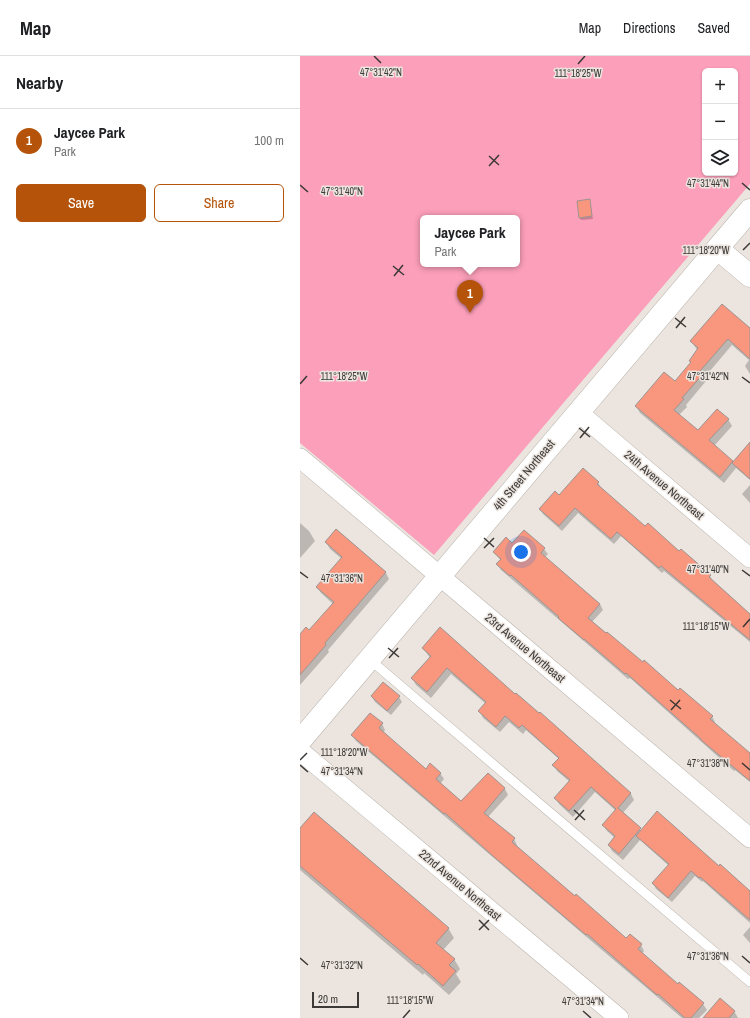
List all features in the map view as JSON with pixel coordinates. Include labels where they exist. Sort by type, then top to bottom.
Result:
[{"type":"street","name":"4th Street Northeast","points":[[300,741],[750,210]]},
{"type":"street","points":[[718,249],[750,276]]},
{"type":"street","name":"24th Avenue Northeast","points":[[578,412],[750,558]]},
{"type":"street","name":"23rd Avenue Northeast","points":[[300,458],[750,838]]},
{"type":"street","name":"22nd Avenue Northeast","points":[[300,751],[619,1018]]},
{"type":"lane","points":[[369,659],[750,982]]},
{"type":"shaded area","points":[[300,56],[750,56],[750,184],[434,555],[300,443]]},
{"type":"building","points":[[590,199],[592,216],[579,218],[577,201]]},
{"type":"building","points":[[722,304],[750,328],[750,359],[728,339],[700,371],[703,374],[682,398],[684,399],[674,410],[698,430],[717,409],[729,419],[709,440],[733,461],[720,477],[635,406],[664,372],[675,381],[691,362],[689,361],[698,348],[690,341]]},
{"type":"building","points":[[750,442],[750,479],[732,463]]},
{"type":"building","points":[[583,468],[599,482],[597,484],[645,526],[648,523],[679,551],[681,549],[711,575],[709,577],[750,614],[750,640],[661,566],[659,568],[617,532],[611,539],[575,508],[559,526],[539,509],[555,491],[559,495]]},
{"type":"building","points":[[336,529],[386,572],[325,643],[326,645],[300,675],[300,634],[306,627],[309,630],[334,602],[316,587],[342,557],[325,542]]},
{"type":"building","points":[[524,530],[545,548],[541,553],[600,604],[588,618],[643,662],[644,660],[678,690],[680,688],[713,716],[710,719],[750,753],[750,781],[701,740],[626,673],[625,674],[584,640],[511,575],[510,576],[496,564],[501,559],[493,552],[506,537],[512,543]]},
{"type":"building","points":[[440,627],[515,694],[516,693],[539,713],[540,712],[631,793],[618,808],[641,828],[619,854],[608,845],[615,836],[602,825],[616,809],[591,787],[569,811],[554,798],[570,780],[552,765],[559,758],[522,725],[519,728],[505,716],[496,727],[478,711],[486,702],[447,668],[427,692],[411,678],[431,656],[422,648]]},
{"type":"building","points":[[383,682],[400,696],[387,711],[371,696]]},
{"type":"building","points":[[370,713],[383,723],[379,728],[426,769],[430,763],[441,773],[436,779],[461,801],[488,773],[505,788],[484,813],[515,838],[512,842],[575,896],[576,894],[626,938],[630,934],[642,944],[638,949],[678,984],[679,982],[704,1003],[691,1018],[685,1018],[658,994],[657,995],[587,934],[586,935],[494,857],[445,813],[444,814],[351,735]]},
{"type":"building","points":[[657,811],[719,866],[720,864],[750,891],[750,920],[691,871],[668,898],[652,883],[669,864],[636,836]]},
{"type":"building","points":[[314,812],[449,928],[436,943],[455,959],[449,965],[456,971],[443,986],[300,866],[300,828]]},
{"type":"building","points":[[720,998],[735,1011],[729,1018],[703,1018]]},
{"type":"place","name":"Jaycee Park","points":[[470,313]]}]
